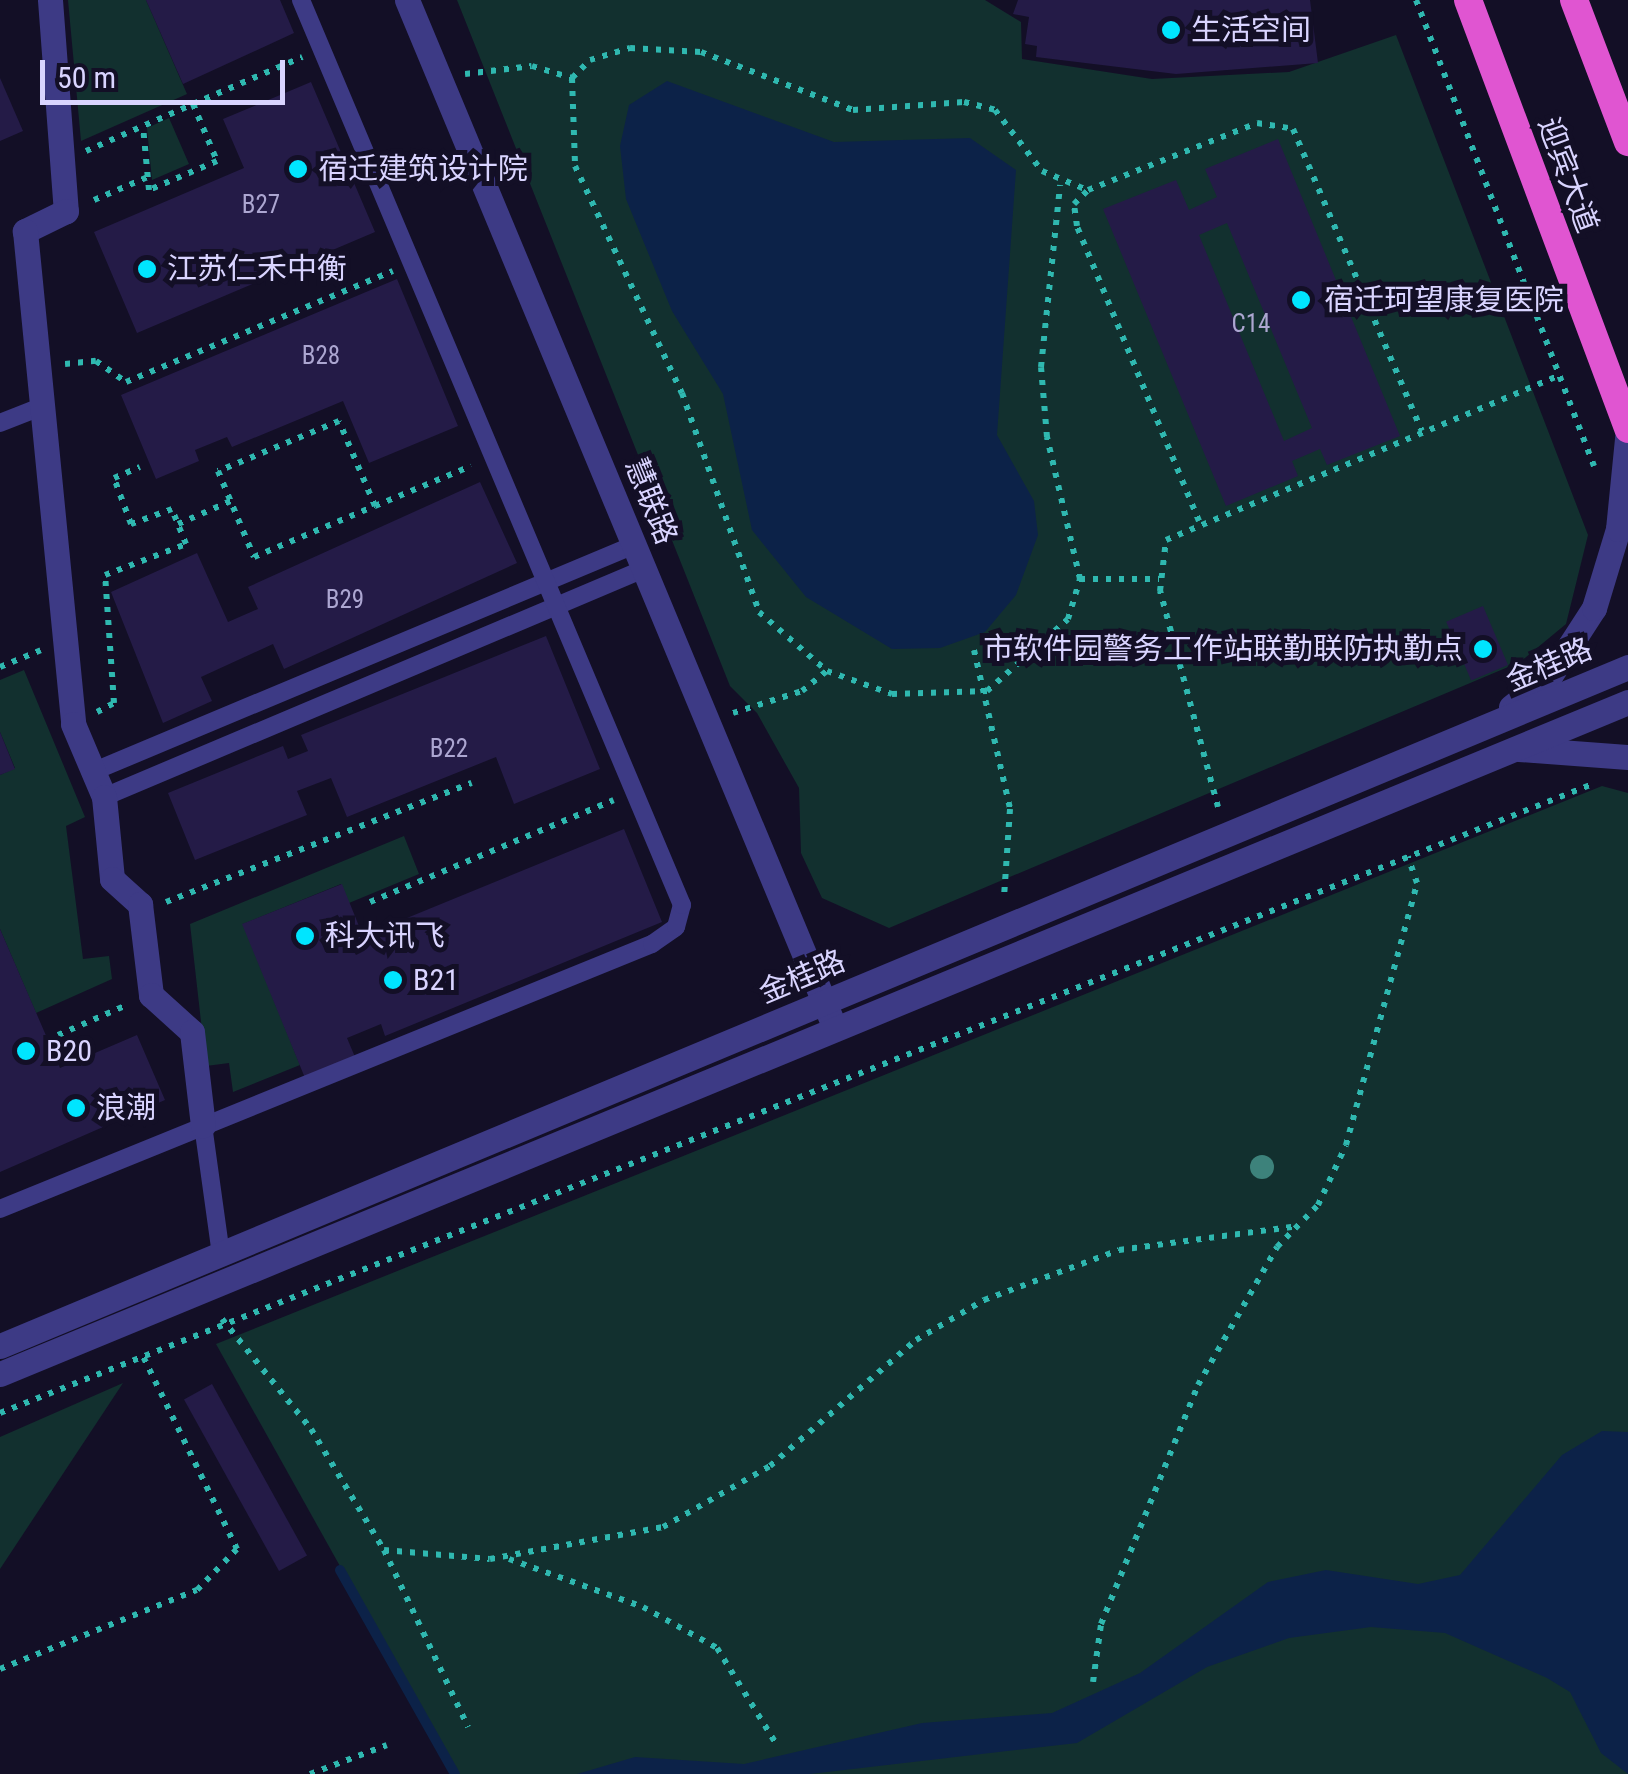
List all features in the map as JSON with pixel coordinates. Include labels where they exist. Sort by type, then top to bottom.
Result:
[{"type":"highway","name":"迎宾大道","points":[[1468,0],[1628,429]]},
{"type":"highway","points":[[1574,0],[1628,142]]},
{"type":"street","points":[[50,0],[66,211],[26,231],[74,724],[104,796],[112,879],[140,904],[151,995],[192,1032],[204,1125]]},
{"type":"street","name":"慧联路","points":[[407,0],[830,1014]]},
{"type":"street","points":[[1492,738],[1550,676],[1594,608],[1618,529],[1628,429]]},
{"type":"street","name":"金桂路","points":[[0,1346],[221,1254],[830,1014],[1492,738],[1628,667]]},
{"type":"street","name":"金桂路","points":[[0,1374],[830,1014],[1226,836],[1492,738],[1628,702]]},
{"type":"street","points":[[1492,738],[1589,748],[1628,757]]},
{"type":"lane","points":[[0,1209],[676,926],[675,878],[301,0]]},
{"type":"lane","points":[[0,423],[43,406]]},
{"type":"lane","points":[[92,772],[549,582],[639,557]]},
{"type":"lane","points":[[104,796],[559,606],[639,557]]},
{"type":"lane","points":[[204,1125],[221,1254]]},
{"type":"path","points":[[1416,0],[1598,478]]},
{"type":"path","points":[[62,162],[321,48]]},
{"type":"path","points":[[1060,185],[1041,367],[1080,579],[1068,618],[987,691],[892,694],[826,672],[758,612],[682,392],[575,166],[572,78],[590,60],[666,49],[729,59],[852,110],[964,102],[996,110],[1060,185],[1088,190]]},
{"type":"path","points":[[439,77],[532,66],[572,78]]},
{"type":"path","points":[[143,126],[149,190],[218,161],[193,104]]},
{"type":"path","points":[[1200,521],[1077,226],[1074,204],[1088,190],[1257,124],[1292,130],[1422,432]]},
{"type":"path","points":[[66,211],[148,177]]},
{"type":"path","points":[[39,366],[96,361],[126,382],[413,263]]},
{"type":"path","points":[[1226,836],[1158,579],[1166,540],[1200,521],[1559,376]]},
{"type":"path","points":[[375,506],[338,421],[218,471],[254,557],[375,506],[495,455]]},
{"type":"path","points":[[74,724],[114,703],[105,575],[186,544],[172,509],[131,524],[114,478],[140,467]]},
{"type":"path","points":[[178,524],[231,502]]},
{"type":"path","points":[[1080,579],[1158,579]]},
{"type":"path","points":[[0,667],[65,640]]},
{"type":"path","points":[[974,650],[987,691],[1010,810],[1004,898]]},
{"type":"path","points":[[707,720],[802,690],[826,672]]},
{"type":"path","points":[[0,1414],[223,1320],[1604,781]]},
{"type":"path","points":[[140,904],[186,900],[472,783]]},
{"type":"path","points":[[370,902],[638,790]]},
{"type":"path","points":[[1093,1682],[1101,1624],[1198,1385],[1298,1226],[1318,1206],[1346,1145],[1417,883],[1408,857]]},
{"type":"path","points":[[58,1035],[151,995]]},
{"type":"path","points":[[384,1550],[506,1558],[663,1527],[718,1500],[916,1340],[1056,1270],[1120,1250],[1298,1226]]},
{"type":"path","points":[[199,1290],[311,1428],[384,1550],[468,1727]]},
{"type":"path","points":[[0,1668],[197,1590],[238,1549],[142,1354]]},
{"type":"path","points":[[506,1558],[643,1607],[718,1648],[775,1742]]},
{"type":"path","points":[[310,1774],[387,1744]]},
{"type":"green space","points":[[68,0],[146,0],[187,94],[81,141]]},
{"type":"green space","points":[[457,0],[985,0],[1021,22],[1022,59],[1152,79],[1289,72],[1396,35],[1588,535],[1566,624],[1520,662],[889,928],[822,898],[801,853],[799,788],[757,713],[730,686]]},
{"type":"green space","points":[[169,118],[189,164],[152,180],[147,128]]},
{"type":"green space","points":[[24,670],[85,817],[66,826],[83,959],[109,956],[112,979],[36,1013],[0,929],[0,775],[15,768],[0,732],[0,680]]},
{"type":"green space","points":[[1602,786],[1628,793],[1628,1774],[456,1774],[216,1344]]},
{"type":"green space","points":[[404,836],[419,874],[349,903],[341,884],[243,924],[300,1065],[233,1092],[229,1063],[206,1066],[190,924]]},
{"type":"green space","points":[[123,1383],[0,1569],[0,1437]]},
{"type":"water","points":[[667,81],[834,142],[970,138],[1016,170],[997,435],[1034,501],[1038,535],[1016,595],[985,632],[940,648],[892,649],[806,597],[752,530],[723,394],[672,311],[626,199],[620,146],[629,105]]},
{"type":"water","points":[[1602,1431],[1628,1432],[1628,1774],[1601,1753],[1570,1692],[1547,1678],[1445,1633],[1371,1627],[1289,1638],[1207,1667],[1077,1743],[810,1774],[577,1774],[635,1757],[744,1764],[922,1723],[1052,1713],[1140,1673],[1268,1582],[1326,1570],[1418,1584],[1460,1575],[1562,1455]]},
{"type":"building","points":[[146,0],[280,0],[294,33],[183,84]]},
{"type":"building","name":"生活空间","points":[[1018,0],[1310,0],[1318,63],[1176,74],[1036,57],[1037,46],[1025,44],[1029,17],[1013,14]]},
{"type":"building","points":[[0,78],[23,131],[0,141]]},
{"type":"building","points":[[311,82],[375,232],[137,333],[94,232],[244,168],[223,119]]},
{"type":"building","points":[[1278,139],[1400,436],[1327,465],[1320,449],[1292,461],[1298,476],[1226,506],[1103,209],[1176,180],[1189,210],[1217,197],[1205,169]],"holes":[[[1227,223],[1312,428],[1284,441],[1199,235]]]},
{"type":"building","points":[[397,279],[458,426],[369,463],[343,401],[232,447],[227,437],[195,450],[199,461],[156,479],[121,395]]},
{"type":"building","points":[[480,482],[517,563],[284,669],[273,644],[201,677],[212,701],[163,723],[111,592],[197,553],[228,622],[258,609],[248,587]]},
{"type":"building","points":[[1483,606],[1508,665],[1471,681],[1446,622]]},
{"type":"building","points":[[546,636],[600,769],[514,804],[496,757],[347,817],[331,778],[297,791],[307,815],[195,860],[168,793],[283,746],[288,759],[308,751],[301,735]]},
{"type":"building","points":[[0,732],[15,769],[0,775]]},
{"type":"building","name":"B21","points":[[624,829],[662,922],[385,1036],[381,1024],[347,1038],[355,1057],[305,1078],[242,924],[342,884],[363,936]]},
{"type":"building","name":"B20","points":[[0,929],[60,1068],[137,1035],[165,1100],[0,1172]]},
{"type":"building","points":[[212,1384],[307,1555],[279,1571],[184,1400]]},
{"type":"waterway","points":[[340,1570],[455,1774]]},
{"type":"place","name":"生活空间","points":[[1171,30]]},
{"type":"place","name":"宿迁建筑设计院","points":[[298,169]]},
{"type":"place","name":"江苏仁禾中衡","points":[[147,269]]},
{"type":"place","name":"宿迁珂望康复医院","points":[[1301,300]]},
{"type":"place","name":"市软件园警务工作站联勤联防执勤点","points":[[1483,649]]},
{"type":"place","name":"科大讯飞","points":[[305,936]]},
{"type":"place","name":"B21","points":[[393,980]]},
{"type":"place","name":"B20","points":[[26,1051]]},
{"type":"place","name":"浪潮","points":[[76,1108]]}]
